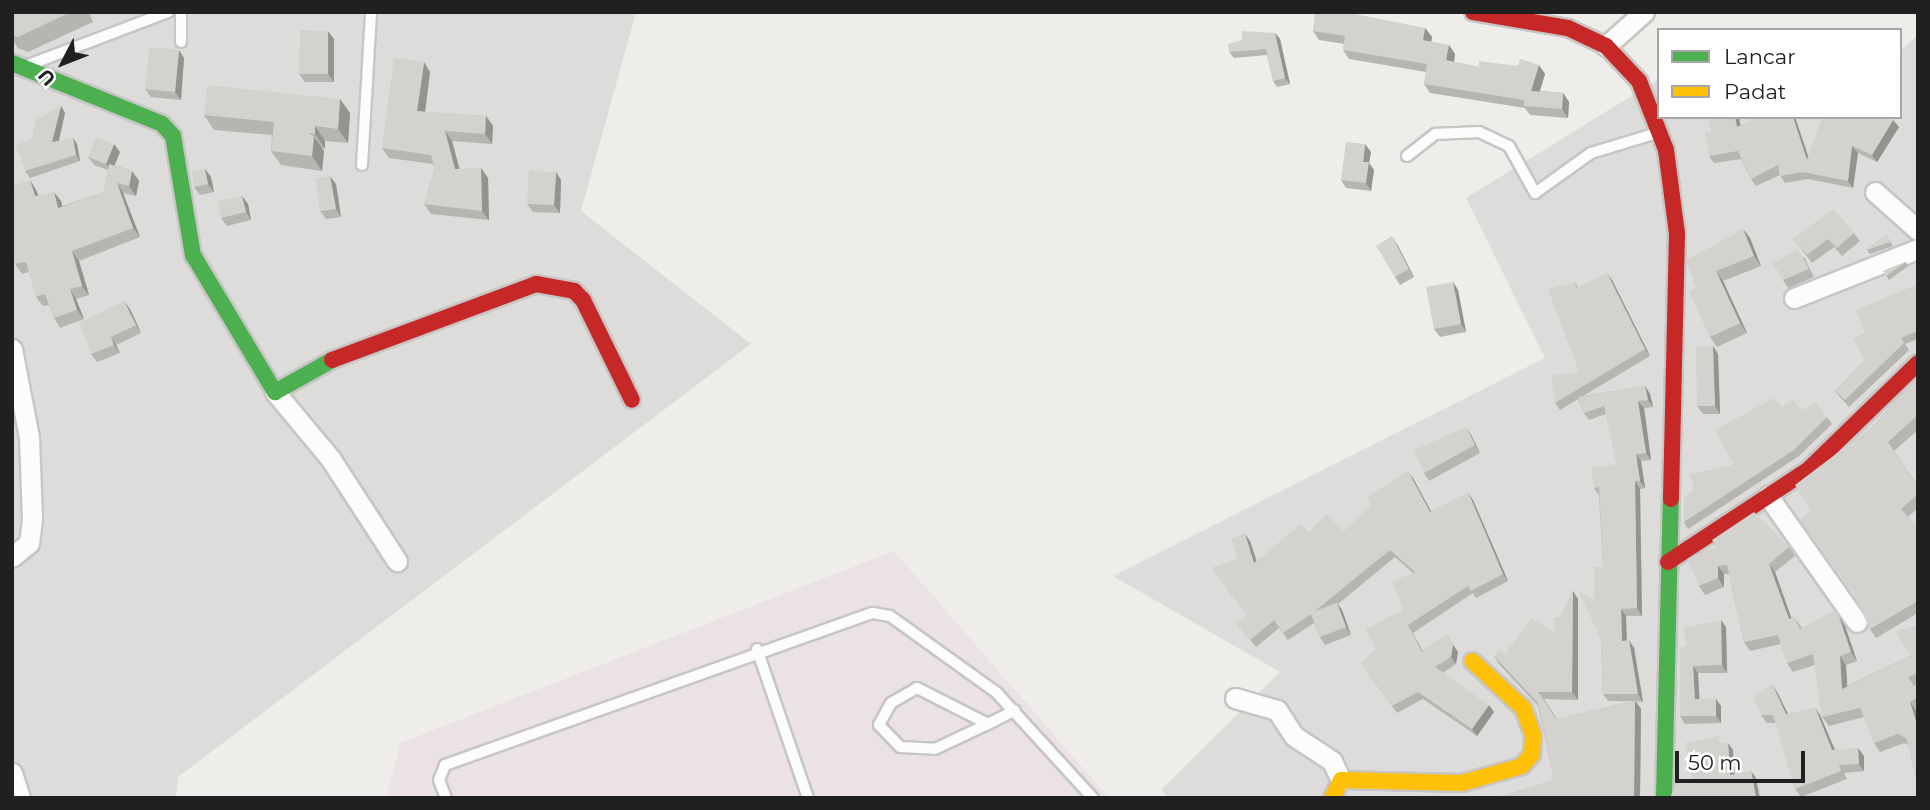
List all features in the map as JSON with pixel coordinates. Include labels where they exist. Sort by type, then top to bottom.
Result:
[{"type":"street","points":[[1473,12],[1537,17],[1606,46],[1639,81],[1661,132],[1677,233],[1664,798]]},
{"type":"street","points":[[1606,46],[1622,21],[1644,12]]},
{"type":"street","points":[[18,65],[162,124],[173,136],[193,256],[275,392],[330,458],[397,561]]},
{"type":"street","points":[[1875,192],[1918,230]]},
{"type":"street","points":[[1794,298],[1918,249]]},
{"type":"street","points":[[275,392],[320,364],[536,284],[574,291],[583,300],[632,400]]},
{"type":"street","points":[[12,349],[29,437],[32,519],[29,542],[12,557]]},
{"type":"street","points":[[1668,562],[1825,455],[1918,363]]},
{"type":"street","points":[[1768,496],[1857,622]]},
{"type":"street","points":[[1235,698],[1277,710],[1294,736],[1332,761],[1337,789],[1452,784],[1522,766],[1532,754],[1533,735],[1522,708],[1472,661]]},
{"type":"street","points":[[12,773],[20,798]]},
{"type":"lane","points":[[18,65],[168,12]]},
{"type":"lane","points":[[181,12],[181,42]]},
{"type":"lane","points":[[362,165],[371,12]]},
{"type":"lane","points":[[1406,156],[1436,135],[1479,131],[1509,146],[1535,193],[1591,153],[1661,132]]},
{"type":"lane","points":[[446,798],[439,780],[445,765],[757,649],[873,613],[890,616],[1015,710],[1093,798]]},
{"type":"lane","points":[[757,649],[808,798]]},
{"type":"lane","points":[[988,724],[917,688],[891,703],[879,725],[900,747],[913,751],[935,749],[988,724],[1015,710]]},
{"type":"shaded area","points":[[12,12],[636,12],[581,211],[751,344],[178,777],[176,798],[12,798]]},
{"type":"shaded area","points":[[1918,35],[1918,798],[1169,798],[1161,790],[1280,672],[1113,576],[1545,358],[1466,198],[1657,80],[1657,119],[1902,119],[1902,49]]},
{"type":"shaded area","points":[[894,551],[1109,798],[386,798],[400,743]]},
{"type":"building","points":[[12,12],[71,12],[18,37],[12,35]]},
{"type":"building","points":[[1315,12],[1345,12],[1425,28],[1423,40],[1449,45],[1446,60],[1479,67],[1479,61],[1518,66],[1520,59],[1539,65],[1531,91],[1563,93],[1562,109],[1524,106],[1524,100],[1424,84],[1427,64],[1343,50],[1345,36],[1313,31]]},
{"type":"building","points":[[300,30],[328,31],[328,74],[299,74]]},
{"type":"building","points":[[1242,31],[1275,33],[1285,78],[1273,81],[1266,49],[1229,52],[1228,44],[1242,40]]},
{"type":"building","points":[[149,47],[179,50],[175,92],[145,89]]},
{"type":"building","points":[[394,58],[424,62],[417,111],[486,116],[485,134],[445,131],[455,169],[481,168],[482,211],[424,204],[435,168],[431,155],[382,148]]},
{"type":"building","points":[[207,85],[340,99],[338,129],[315,126],[315,134],[308,133],[314,137],[312,156],[271,151],[274,122],[204,115]]},
{"type":"building","points":[[61,106],[52,142],[73,138],[76,155],[25,171],[16,145],[32,139],[36,119]]},
{"type":"building","points":[[1709,119],[1735,119],[1737,127],[1754,119],[1794,119],[1807,160],[1821,119],[1893,120],[1872,155],[1852,146],[1848,181],[1803,172],[1780,176],[1778,165],[1751,179],[1738,151],[1709,156],[1705,133],[1712,132]]},
{"type":"building","points":[[96,137],[114,144],[106,164],[88,157]]},
{"type":"building","points":[[1346,142],[1365,144],[1363,162],[1369,162],[1366,183],[1341,180]]},
{"type":"building","points":[[109,164],[132,171],[129,186],[117,183],[133,228],[72,251],[82,286],[70,289],[77,310],[54,318],[45,294],[36,297],[26,262],[15,264],[12,250],[12,186],[30,180],[35,196],[54,192],[58,208],[104,192]]},
{"type":"building","points":[[205,169],[208,184],[194,187],[192,171]]},
{"type":"building","points":[[529,171],[556,172],[554,205],[527,204]]},
{"type":"building","points":[[330,176],[336,209],[320,211],[315,178]]},
{"type":"building","points":[[242,196],[246,212],[221,218],[217,201]]},
{"type":"building","points":[[1834,209],[1854,233],[1837,248],[1828,239],[1807,255],[1793,238]]},
{"type":"building","points":[[1743,229],[1754,256],[1716,271],[1740,323],[1710,337],[1689,292],[1696,289],[1687,260]]},
{"type":"building","points":[[1886,235],[1890,242],[1867,250]]},
{"type":"building","points":[[1392,236],[1409,269],[1395,277],[1376,246]]},
{"type":"building","points":[[1798,250],[1809,269],[1783,280],[1773,263]]},
{"type":"building","points":[[1906,262],[1886,276],[1883,271]]},
{"type":"building","points":[[1607,273],[1645,349],[1555,403],[1551,376],[1579,372],[1548,289],[1575,282],[1576,288]]},
{"type":"building","points":[[1453,282],[1461,324],[1434,329],[1426,287]]},
{"type":"building","points":[[1918,284],[1918,331],[1901,338],[1904,343],[1845,400],[1835,391],[1864,361],[1853,338],[1865,333],[1856,310]]},
{"type":"building","points":[[124,301],[136,325],[111,337],[114,345],[91,354],[79,323]]},
{"type":"building","points":[[1713,346],[1715,406],[1697,406],[1696,347]]},
{"type":"building","points":[[1918,376],[1918,415],[1888,442],[1918,487],[1918,494],[1901,509],[1918,528],[1918,601],[1870,629],[1854,595],[1800,520],[1811,510],[1795,485],[1873,426]]},
{"type":"building","points":[[1645,386],[1648,400],[1638,401],[1646,453],[1636,454],[1640,481],[1635,481],[1637,608],[1621,609],[1622,641],[1629,640],[1638,694],[1603,694],[1601,639],[1578,591],[1594,599],[1594,567],[1603,567],[1599,487],[1594,488],[1591,468],[1617,464],[1604,406],[1584,413],[1578,397]]},
{"type":"building","points":[[1774,398],[1782,408],[1792,399],[1802,410],[1815,403],[1827,417],[1794,450],[1684,522],[1684,498],[1694,489],[1690,474],[1734,465],[1715,430]]},
{"type":"building","points":[[1466,427],[1475,445],[1424,473],[1414,450]]},
{"type":"building","points":[[1408,471],[1430,512],[1468,492],[1503,574],[1471,591],[1468,586],[1408,625],[1422,652],[1447,635],[1453,645],[1451,657],[1435,667],[1489,705],[1472,729],[1418,692],[1392,706],[1361,663],[1376,650],[1366,629],[1403,610],[1392,581],[1415,572],[1390,550],[1315,611],[1337,603],[1346,627],[1320,637],[1311,614],[1283,633],[1274,620],[1250,640],[1237,624],[1247,616],[1211,568],[1237,559],[1231,538],[1245,534],[1254,563],[1301,524],[1309,532],[1327,514],[1344,531],[1371,506],[1367,497]]},
{"type":"building","points":[[1754,512],[1789,547],[1769,564],[1789,619],[1794,617],[1800,629],[1834,611],[1839,617],[1851,652],[1840,656],[1842,689],[1910,656],[1896,631],[1918,625],[1918,673],[1908,677],[1918,692],[1918,697],[1910,702],[1918,728],[1918,785],[1906,738],[1898,734],[1874,743],[1860,708],[1822,717],[1813,654],[1787,663],[1778,635],[1744,642],[1727,565],[1718,566],[1718,578],[1699,586],[1687,559],[1717,546],[1712,540]]},
{"type":"building","points":[[1573,591],[1572,692],[1538,692],[1556,719],[1635,701],[1634,798],[1496,798],[1554,780],[1538,703],[1494,656],[1499,649],[1505,654],[1531,618],[1554,632],[1554,617],[1561,617]]},
{"type":"building","points":[[1721,620],[1722,665],[1693,666],[1695,699],[1716,699],[1716,716],[1680,716],[1680,648],[1687,646],[1683,628]]},
{"type":"building","points":[[1772,684],[1786,714],[1815,707],[1832,750],[1858,748],[1859,764],[1839,765],[1841,771],[1795,789],[1773,715],[1761,715],[1753,698]]},
{"type":"building","points":[[1719,736],[1719,742],[1728,743],[1730,775],[1751,771],[1756,798],[1670,798],[1677,781],[1692,779],[1685,743]]},
{"type":"traffic: fast","points":[[12,63],[162,124],[173,136],[193,255],[275,392],[332,360]]},
{"type":"traffic: fast","points":[[1664,798],[1671,499]]},
{"type":"traffic: slow","points":[[1332,798],[1341,780],[1462,783],[1522,766],[1532,754],[1533,735],[1523,708],[1472,661]]},
{"type":"traffic: jam","points":[[1473,12],[1568,28],[1606,46],[1639,81],[1666,150],[1677,233],[1671,499]]},
{"type":"traffic: jam","points":[[332,360],[536,284],[574,291],[583,300],[632,400]]},
{"type":"traffic: jam","points":[[1668,562],[1809,469],[1918,363]]}]
